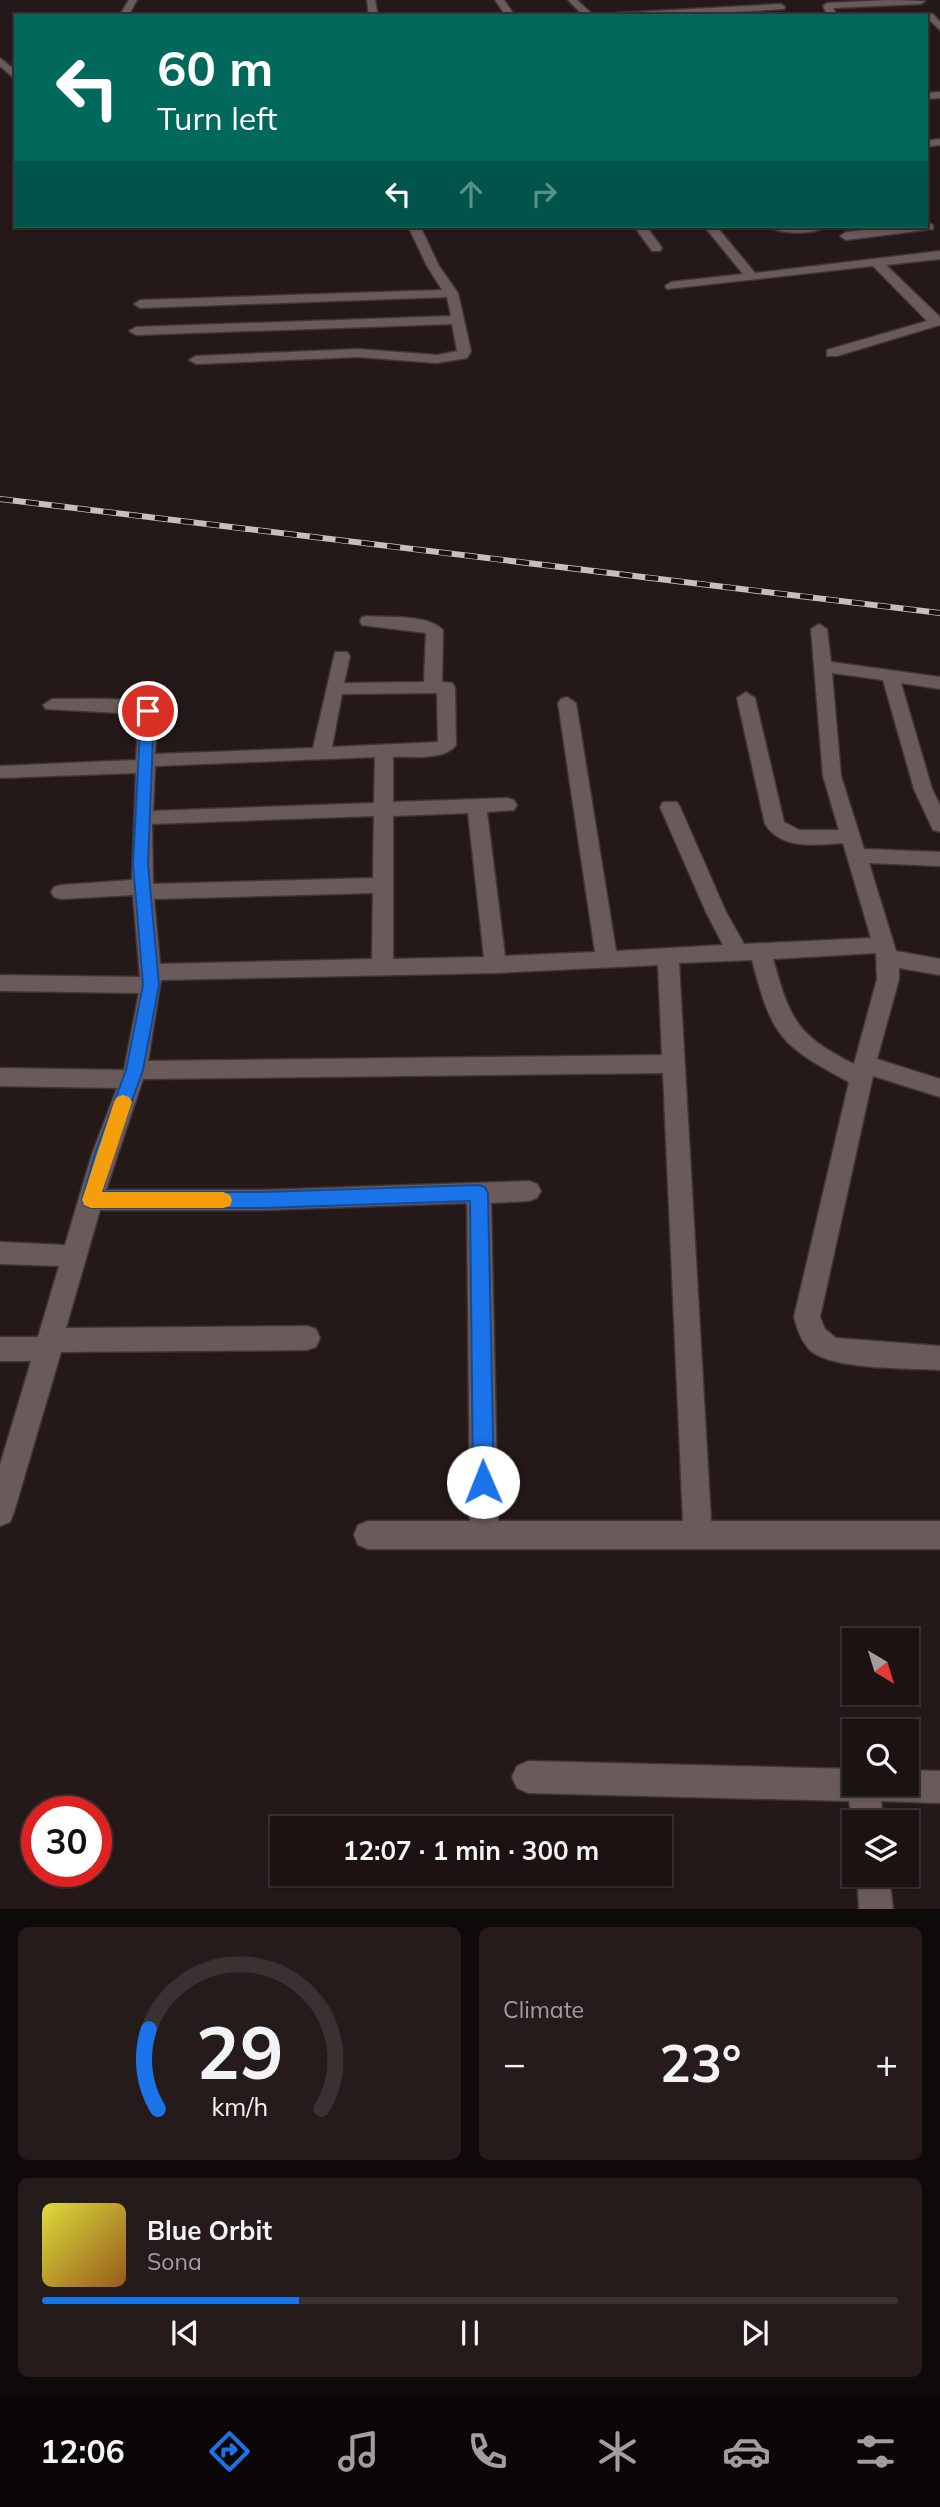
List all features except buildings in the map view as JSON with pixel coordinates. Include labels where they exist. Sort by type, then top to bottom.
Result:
[{"type":"street","points":[[572,0],[588,14]]},
{"type":"street","points":[[771,0],[790,14]]},
{"type":"street","points":[[832,14],[827,6],[921,1]]},
{"type":"street","points":[[650,3],[657,14],[781,7]]},
{"type":"street","points":[[932,16],[940,27]]},
{"type":"street","points":[[3,56],[14,74]]},
{"type":"street","points":[[196,360],[358,353],[454,358],[464,351],[452,293],[433,266],[415,228]]},
{"type":"street","points":[[641,228],[656,248]]},
{"type":"street","points":[[712,228],[752,277]]},
{"type":"street","points":[[838,228],[938,322]]},
{"type":"street","points":[[671,286],[752,277],[863,253],[922,228]]},
{"type":"street","points":[[863,253],[940,255]]},
{"type":"street","points":[[140,304],[452,293]]},
{"type":"street","points":[[136,331],[458,320]]},
{"type":"street","points":[[832,353],[938,322]]},
{"type":"street","points":[[368,621],[425,626],[435,630],[433,687]]},
{"type":"street","points":[[819,629],[829,758],[886,951],[888,979],[862,1071],[807,1317],[810,1330],[818,1342],[833,1350],[940,1357]]},
{"type":"street","points":[[321,754],[341,656]]},
{"type":"street","points":[[822,666],[891,678],[940,682]]},
{"type":"street","points":[[891,678],[923,789],[940,825]]},
{"type":"street","points":[[0,772],[437,750],[447,745],[447,690],[442,686],[334,689]]},
{"type":"street","points":[[746,698],[775,824],[779,830],[792,836],[940,859]]},
{"type":"street","points":[[567,703],[607,961]]},
{"type":"street","points":[[0,1512],[104,1154],[133,1074],[150,978],[141,864],[148,711],[145,708],[52,705]]},
{"type":"street","points":[[382,967],[384,751]]},
{"type":"street","points":[[144,818],[507,805]]},
{"type":"street","points":[[477,806],[495,965]]},
{"type":"street","points":[[670,807],[716,912],[738,953]]},
{"type":"street","points":[[61,892],[383,885]]},
{"type":"street","points":[[0,983],[382,967],[607,961],[761,952],[886,951],[940,967]]},
{"type":"street","points":[[761,952],[778,1012],[788,1031],[803,1046],[862,1071],[940,1088]]},
{"type":"street","points":[[668,957],[698,1535]]},
{"type":"street","points":[[0,1077],[672,1064]]},
{"type":"street","points":[[91,1200],[263,1200],[529,1191]]},
{"type":"street","points":[[479,1193],[484,1535]]},
{"type":"street","points":[[0,1253],[75,1256]]},
{"type":"street","points":[[0,1349],[50,1345],[307,1338]]},
{"type":"street","points":[[368,1535],[940,1535]]},
{"type":"street","points":[[528,1777],[842,1784]]},
{"type":"street","points":[[919,1786],[940,1787]]},
{"type":"street","points":[[874,1887],[876,1909]]},
{"type":"railway","points":[[0,499],[940,613]]},
{"type":"slow traffic","points":[[123,1102],[91,1200],[223,1200]]},
{"type":"route","points":[[148,711],[141,864],[151,985],[135,1070],[104,1154],[91,1200],[263,1200],[479,1193],[483,1482]]}]
